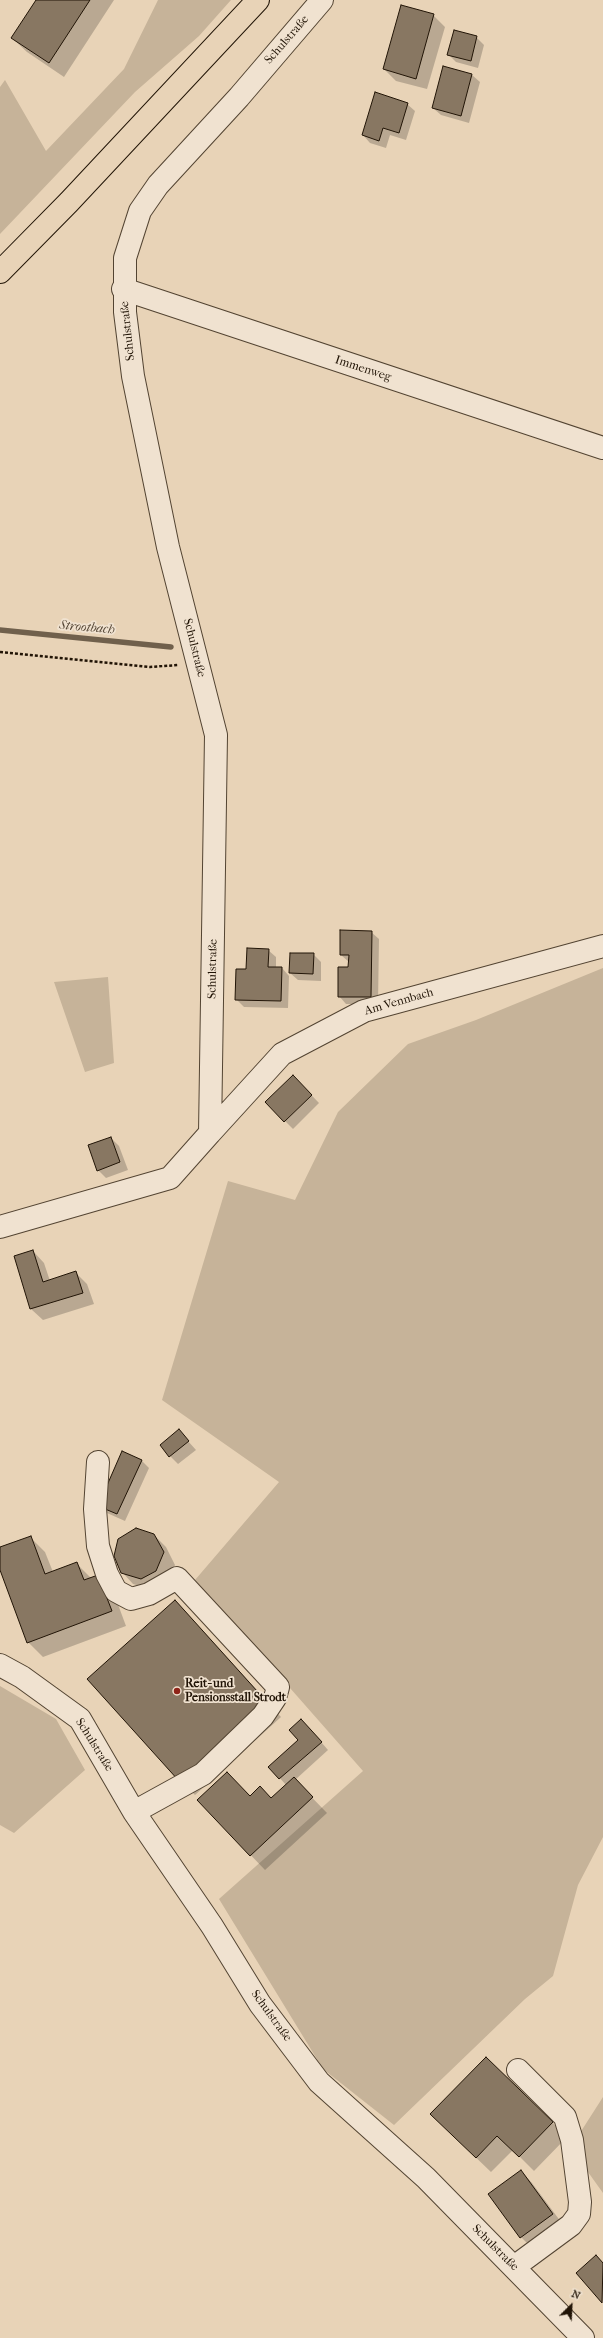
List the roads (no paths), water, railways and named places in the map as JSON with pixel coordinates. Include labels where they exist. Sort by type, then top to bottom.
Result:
[{"type":"main road","points":[[0,272],[69,202],[258,0]]},
{"type":"street","name":"Schulstraße","points":[[210,1133],[216,736],[168,547],[135,384],[124,289],[125,258],[140,211],[154,192],[322,0]]},
{"type":"street","name":"Immenweg","points":[[124,289],[603,448]]},
{"type":"street","name":"Am Vennbach","points":[[210,1133],[282,1054],[364,1011],[603,946]]},
{"type":"street","points":[[0,1227],[170,1178],[210,1133]]},
{"type":"street","points":[[98,1462],[95,1509],[98,1546],[107,1574],[116,1591],[132,1599],[149,1594],[177,1578],[278,1687],[274,1698],[263,1716],[203,1774],[134,1812]]},
{"type":"street","name":"Schulstraße","points":[[0,1666],[22,1677],[80,1719],[134,1812],[212,1926],[260,2004],[319,2082],[426,2178],[584,2338]]},
{"type":"street","points":[[514,2267],[571,2225],[579,2214],[580,2202],[572,2140],[564,2117],[518,2070]]},
{"type":"waterway","name":"Strootbach","points":[[0,630],[171,647]]},
{"type":"place","name":"Reit- und Pensionsstall Strodt","points":[[177,1691]]}]
